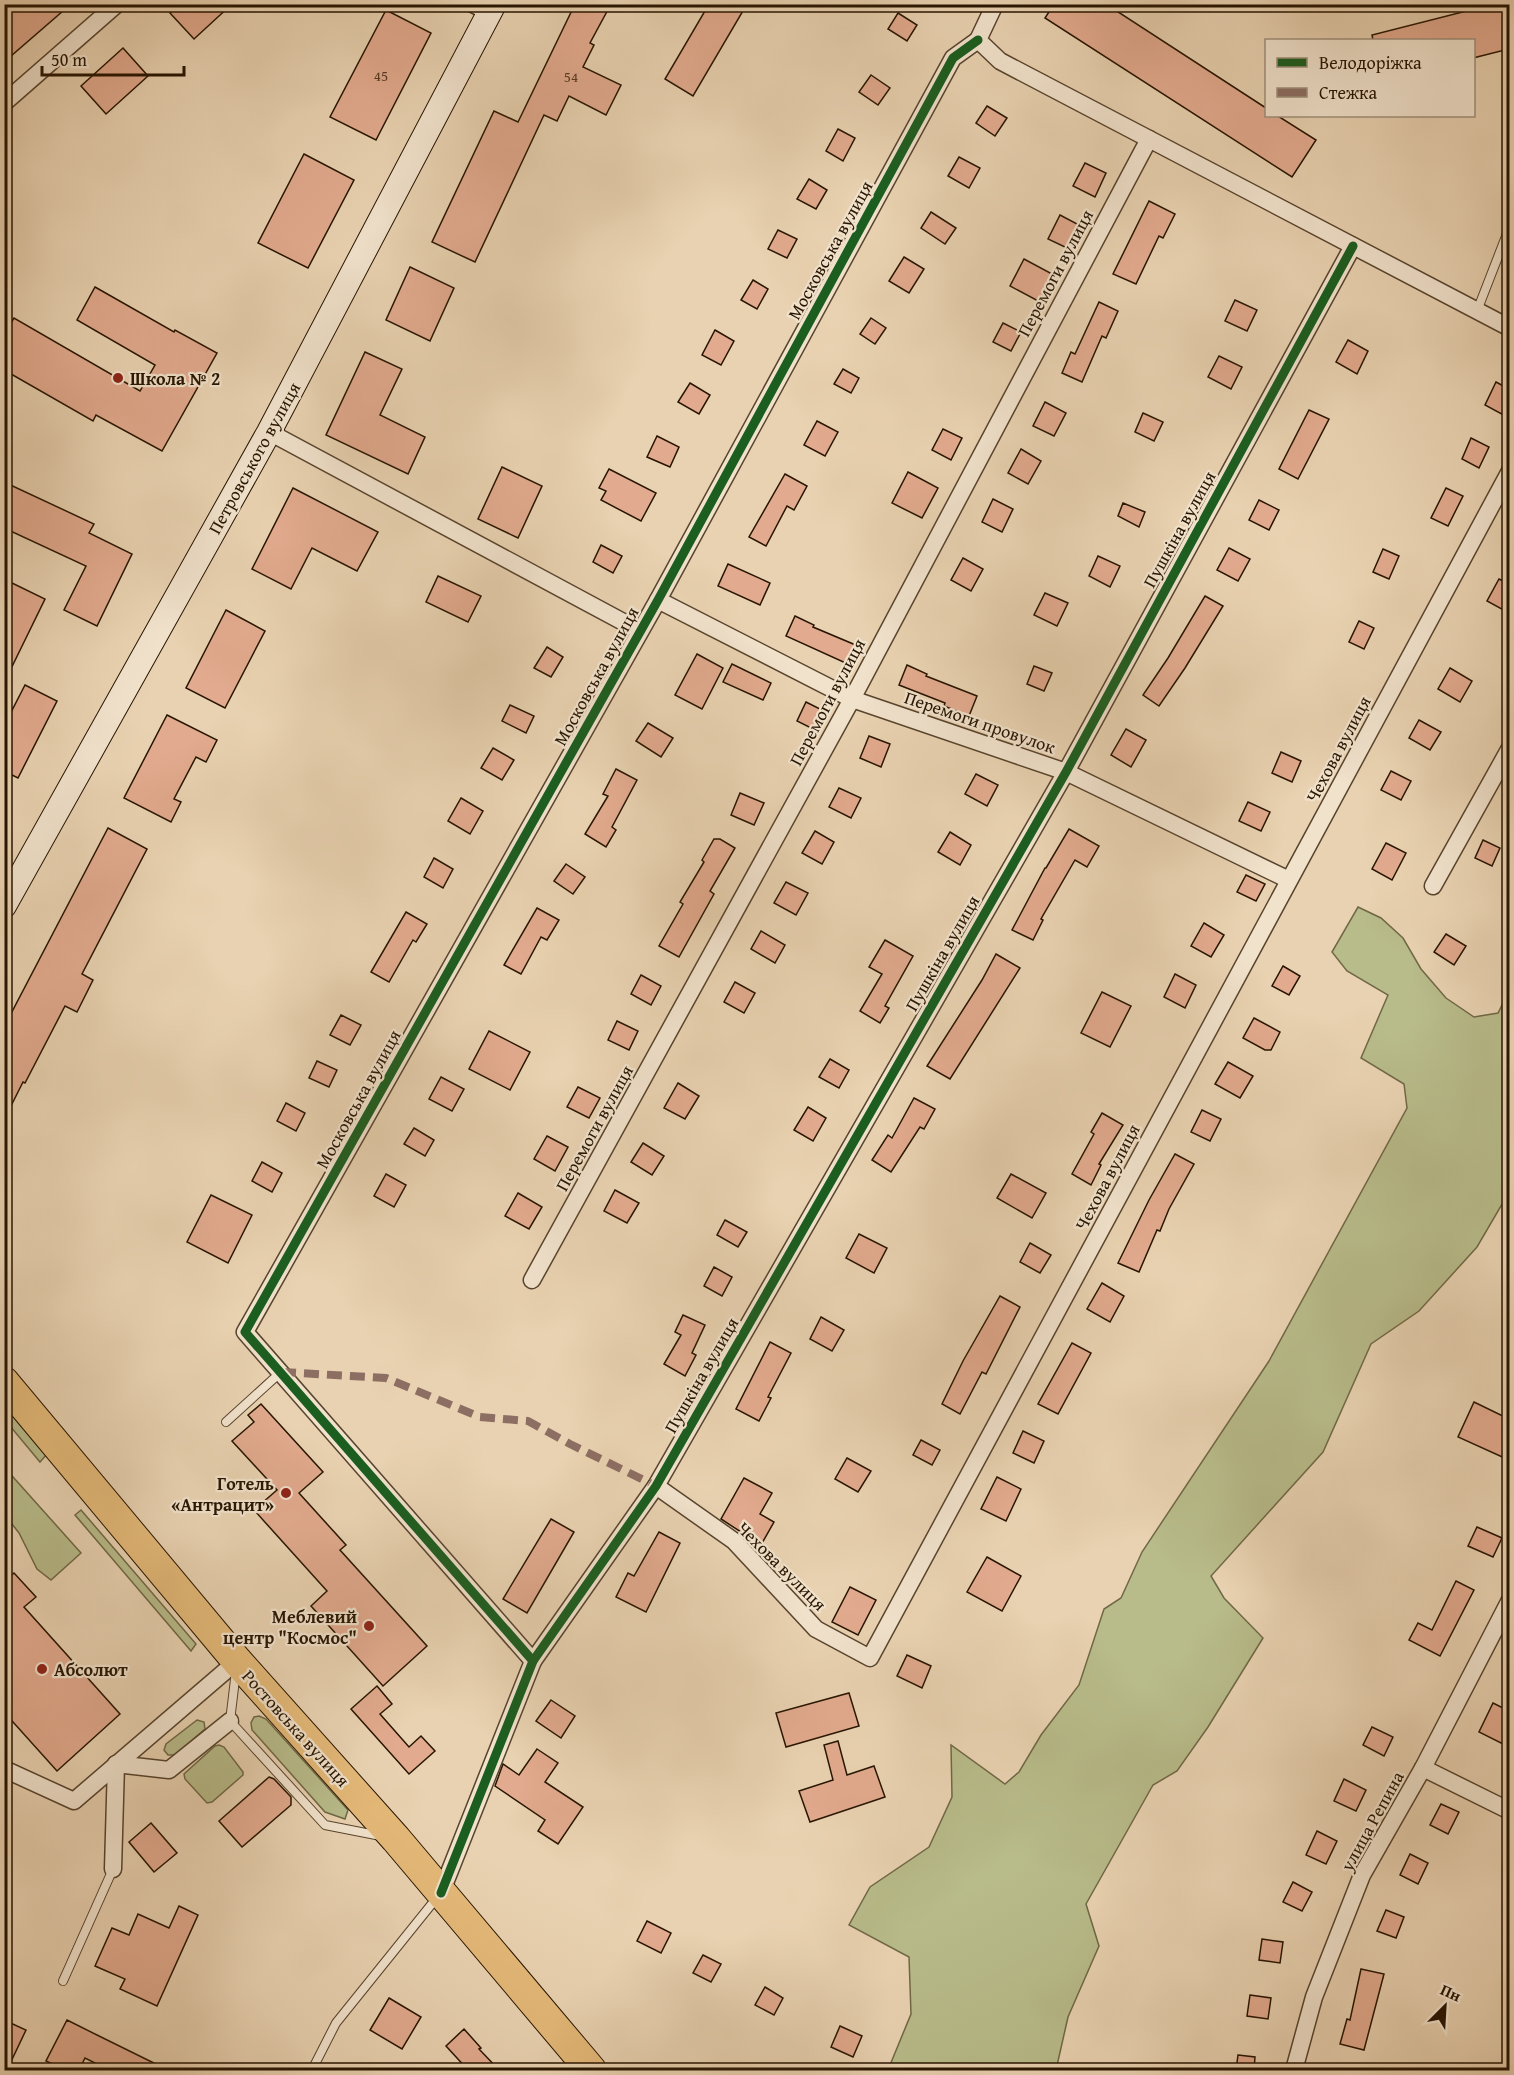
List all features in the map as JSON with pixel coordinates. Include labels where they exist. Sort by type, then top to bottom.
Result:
[{"type":"highway","name":"Ростовська вулиця","points":[[4,1382],[237,1662],[396,1839],[591,2070]]},
{"type":"main road","name":"Петровського вулиця","points":[[4,906],[269,432],[485,7]]},
{"type":"street","points":[[4,103],[117,4]]},
{"type":"street","points":[[995,4],[978,40],[1000,61],[1509,328]]},
{"type":"street","name":"Московська вулиця","points":[[281,1372],[245,1332],[658,600],[953,58],[978,40]]},
{"type":"street","name":"Перемоги вулиця","points":[[532,1281],[852,699],[1149,139]]},
{"type":"street","name":"Пушкіна вулиця","points":[[441,1893],[533,1661],[656,1486],[1066,772],[1353,246]]},
{"type":"street","points":[[269,432],[640,631]]},
{"type":"street","name":"Чехова вулиця","points":[[656,1486],[734,1541],[816,1629],[870,1658],[1509,471]]},
{"type":"street","name":"Перемоги провулок","points":[[658,600],[852,699],[1066,772],[1289,880]]},
{"type":"street","points":[[1433,886],[1509,748]]},
{"type":"street","points":[[281,1372],[533,1661]]},
{"type":"street","name":"улица Репина","points":[[1294,2070],[1314,1997],[1362,1875],[1424,1768],[1509,1600]]},
{"type":"street","points":[[4,1769],[74,1801],[237,1662]]},
{"type":"street","points":[[116,1764],[169,1770],[230,1721]]},
{"type":"street","points":[[113,1869],[116,1764]]},
{"type":"street","points":[[1424,1768],[1509,1811]]},
{"type":"lane","points":[[1477,311],[1509,226]]},
{"type":"lane","points":[[226,1422],[281,1372]]},
{"type":"lane","points":[[237,1662],[230,1721],[325,1825],[396,1839]]},
{"type":"lane","points":[[63,1980],[113,1869]]},
{"type":"lane","points":[[312,2070],[336,2023],[441,1893]]},
{"type":"green space","points":[[1358,907],[1381,918],[1403,938],[1421,969],[1446,998],[1474,1017],[1498,1013],[1509,991],[1509,1195],[1477,1247],[1419,1311],[1371,1344],[1323,1452],[1211,1576],[1224,1598],[1263,1638],[1208,1727],[1177,1771],[1153,1785],[1086,1904],[1099,1946],[1068,2017],[1056,2070],[888,2070],[911,2014],[909,1957],[849,1925],[870,1887],[929,1847],[952,1797],[951,1745],[1005,1784],[1019,1772],[1041,1735],[1079,1685],[1104,1609],[1121,1598],[1142,1552],[1269,1361],[1407,1108],[1404,1084],[1361,1058],[1388,995],[1347,971],[1332,952]]},
{"type":"green space","points":[[4,1403],[47,1454],[40,1462],[5,1420]]},
{"type":"green space","points":[[5,1468],[81,1553],[51,1580],[37,1569],[19,1533],[5,1515]]},
{"type":"green space","points":[[81,1510],[196,1644],[191,1651],[75,1515]]},
{"type":"green space","points":[[259,1716],[266,1719],[348,1810],[345,1819],[325,1812],[252,1730],[251,1723],[254,1717]]},
{"type":"green space","points":[[197,1720],[204,1722],[205,1729],[175,1755],[168,1755],[164,1750],[166,1744]]},
{"type":"green space","points":[[219,1745],[224,1747],[243,1775],[212,1802],[207,1803],[185,1779],[184,1774]]},
{"type":"building","points":[[4,4],[71,4],[4,62]]},
{"type":"building","points":[[180,4],[232,4],[194,39],[170,13]]},
{"type":"building","points":[[575,4],[611,4],[590,43],[594,45],[583,67],[621,85],[606,115],[569,96],[557,121],[544,115],[475,262],[432,242],[494,111],[518,122]]},
{"type":"building","points":[[709,4],[747,4],[693,96],[665,79]]},
{"type":"building","points":[[1054,4],[1106,4],[1265,107],[1265,117],[1280,117],[1316,140],[1292,177],[1045,18]]},
{"type":"building","points":[[1494,4],[1509,4],[1509,49],[1475,58],[1475,39],[1373,39],[1372,35]]},
{"type":"building","points":[[386,10],[431,33],[376,140],[330,117]]},
{"type":"building","points":[[898,13],[917,25],[907,41],[888,29]]},
{"type":"building","points":[[123,48],[148,76],[106,114],[81,86]]},
{"type":"building","points":[[871,75],[890,88],[878,105],[859,92]]},
{"type":"building","points":[[987,106],[1007,118],[995,136],[976,123]]},
{"type":"building","points":[[838,129],[855,138],[843,161],[826,151]]},
{"type":"building","points":[[304,154],[354,180],[308,268],[258,243]]},
{"type":"building","points":[[959,157],[980,168],[969,188],[948,176]]},
{"type":"building","points":[[1085,163],[1106,173],[1095,197],[1073,186]]},
{"type":"building","points":[[809,179],[827,190],[816,209],[797,199]]},
{"type":"building","points":[[1149,201],[1175,214],[1163,238],[1159,236],[1136,284],[1113,274]]},
{"type":"building","points":[[931,212],[956,228],[945,244],[921,228]]},
{"type":"building","points":[[1060,215],[1079,225],[1067,248],[1048,239]]},
{"type":"building","points":[[778,230],[797,239],[787,258],[768,249]]},
{"type":"building","points":[[904,257],[924,269],[909,293],[889,281]]},
{"type":"building","points":[[1024,259],[1054,275],[1040,302],[1010,286]]},
{"type":"building","points":[[410,267],[454,288],[430,341],[386,320]]},
{"type":"building","points":[[753,280],[768,289],[757,309],[741,300]]},
{"type":"building","points":[[95,287],[174,332],[175,330],[217,353],[162,451],[96,415],[93,421],[4,370],[4,334],[14,318],[140,391],[155,365],[77,320]]},
{"type":"building","points":[[1235,300],[1257,310],[1247,331],[1225,321]]},
{"type":"building","points":[[1099,302],[1118,311],[1106,338],[1102,336],[1082,382],[1062,373],[1071,352],[1075,354]]},
{"type":"building","points":[[871,318],[886,328],[875,344],[860,334]]},
{"type":"building","points":[[1003,323],[1021,332],[1011,351],[993,342]]},
{"type":"building","points":[[715,330],[734,341],[721,365],[702,355]]},
{"type":"building","points":[[1348,340],[1368,351],[1357,374],[1336,362]]},
{"type":"building","points":[[365,352],[402,369],[380,415],[425,437],[408,474],[326,435]]},
{"type":"building","points":[[1219,356],[1242,367],[1231,389],[1208,377]]},
{"type":"building","points":[[843,369],[859,378],[851,393],[834,384]]},
{"type":"building","points":[[1496,382],[1509,389],[1509,418],[1485,405]]},
{"type":"building","points":[[690,383],[710,395],[699,414],[678,402]]},
{"type":"building","points":[[1045,402],[1066,413],[1054,436],[1033,426]]},
{"type":"building","points":[[1309,410],[1329,419],[1298,479],[1279,469]]},
{"type":"building","points":[[1143,413],[1163,422],[1154,441],[1135,432]]},
{"type":"building","points":[[817,421],[838,432],[825,456],[804,445]]},
{"type":"building","points":[[943,429],[962,438],[951,460],[932,450]]},
{"type":"building","points":[[657,436],[679,447],[670,467],[647,457]]},
{"type":"building","points":[[1471,438],[1489,447],[1479,468],[1462,459]]},
{"type":"building","points":[[1021,449],[1041,461],[1028,484],[1008,473]]},
{"type":"building","points":[[502,467],[542,486],[518,538],[478,519]]},
{"type":"building","points":[[609,469],[656,493],[641,521],[601,500],[606,491],[599,488]]},
{"type":"building","points":[[908,472],[938,488],[922,518],[892,503]]},
{"type":"building","points":[[785,474],[807,486],[794,510],[787,506],[766,546],[749,537]]},
{"type":"building","points":[[4,482],[94,524],[89,533],[132,554],[97,626],[64,610],[86,566],[4,528]]},
{"type":"building","points":[[293,488],[378,532],[357,571],[312,548],[291,589],[252,569]]},
{"type":"building","points":[[1446,488],[1463,496],[1448,526],[1431,518]]},
{"type":"building","points":[[993,499],[1013,509],[1002,532],[982,522]]},
{"type":"building","points":[[1259,500],[1279,510],[1269,530],[1249,520]]},
{"type":"building","points":[[1123,503],[1145,512],[1139,527],[1118,516]]},
{"type":"building","points":[[601,545],[622,556],[613,573],[593,562]]},
{"type":"building","points":[[1229,548],[1250,559],[1238,581],[1217,570]]},
{"type":"building","points":[[1383,549],[1399,556],[1389,579],[1373,572]]},
{"type":"building","points":[[1098,556],[1120,566],[1110,587],[1089,576]]},
{"type":"building","points":[[963,558],[983,569],[971,591],[951,580]]},
{"type":"building","points":[[728,564],[770,583],[760,605],[718,586]]},
{"type":"building","points":[[438,576],[481,596],[468,622],[426,602]]},
{"type":"building","points":[[1499,579],[1509,584],[1509,613],[1487,601]]},
{"type":"building","points":[[12,583],[45,599],[4,683],[4,598]]},
{"type":"building","points":[[1045,593],[1068,603],[1057,626],[1034,615]]},
{"type":"building","points":[[1205,596],[1223,606],[1159,706],[1143,695]]},
{"type":"building","points":[[226,610],[265,631],[225,708],[186,688]]},
{"type":"building","points":[[795,616],[814,625],[813,627],[858,646],[850,665],[786,636]]},
{"type":"building","points":[[1359,621],[1374,628],[1364,649],[1349,642]]},
{"type":"building","points":[[547,647],[563,657],[551,677],[534,668]]},
{"type":"building","points":[[697,654],[723,668],[702,709],[675,695]]},
{"type":"building","points":[[732,664],[771,683],[763,700],[723,682]]},
{"type":"building","points":[[907,665],[927,674],[926,676],[977,696],[969,716],[944,706],[945,703],[899,685]]},
{"type":"building","points":[[1034,666],[1052,673],[1044,691],[1027,684]]},
{"type":"building","points":[[1450,668],[1472,681],[1460,702],[1438,689]]},
{"type":"building","points":[[25,685],[57,701],[18,778],[4,771],[4,726]]},
{"type":"building","points":[[806,702],[826,712],[817,731],[797,721]]},
{"type":"building","points":[[510,705],[534,716],[526,733],[502,721]]},
{"type":"building","points":[[167,715],[217,740],[206,762],[196,757],[174,799],[181,802],[171,822],[124,798]]},
{"type":"building","points":[[1419,720],[1441,732],[1430,750],[1409,738]]},
{"type":"building","points":[[648,723],[673,738],[661,757],[636,741]]},
{"type":"building","points":[[1126,729],[1146,740],[1131,767],[1111,755]]},
{"type":"building","points":[[869,736],[890,744],[881,767],[860,758]]},
{"type":"building","points":[[493,748],[514,760],[502,780],[481,768]]},
{"type":"building","points":[[1281,752],[1301,761],[1292,782],[1272,773]]},
{"type":"building","points":[[616,769],[637,780],[612,827],[616,830],[606,847],[585,834],[608,796],[603,794]]},
{"type":"building","points":[[1391,771],[1411,781],[1401,800],[1381,790]]},
{"type":"building","points":[[976,774],[998,785],[987,806],[965,794]]},
{"type":"building","points":[[839,788],[861,798],[851,818],[829,807]]},
{"type":"building","points":[[740,793],[764,803],[754,825],[731,815]]},
{"type":"building","points":[[461,798],[483,811],[470,834],[448,821]]},
{"type":"building","points":[[1248,802],[1270,812],[1261,831],[1239,821]]},
{"type":"building","points":[[108,828],[147,849],[82,974],[93,980],[77,1012],[65,1006],[4,1120],[4,1027]]},
{"type":"building","points":[[1069,829],[1099,846],[1087,867],[1075,860],[1041,919],[1043,920],[1033,940],[1012,930]]},
{"type":"building","points":[[815,831],[834,842],[822,864],[802,853]]},
{"type":"building","points":[[950,832],[971,845],[960,865],[938,852]]},
{"type":"building","points":[[714,839],[720,839],[735,848],[710,891],[714,894],[679,957],[659,946],[683,904],[680,902],[704,862],[702,860]]},
{"type":"building","points":[[1483,840],[1500,848],[1492,866],[1475,858]]},
{"type":"building","points":[[1386,843],[1406,853],[1392,880],[1372,869]]},
{"type":"building","points":[[434,858],[453,869],[443,888],[424,877]]},
{"type":"building","points":[[566,864],[585,877],[573,894],[554,881]]},
{"type":"building","points":[[1246,875],[1265,884],[1256,901],[1237,892]]},
{"type":"building","points":[[786,882],[808,893],[796,915],[774,903]]},
{"type":"building","points":[[537,908],[559,920],[547,940],[541,937],[521,974],[504,965]]},
{"type":"building","points":[[406,912],[427,924],[416,942],[413,940],[389,982],[371,972]]},
{"type":"building","points":[[1204,923],[1224,935],[1211,957],[1191,946]]},
{"type":"building","points":[[761,931],[785,945],[775,963],[751,949]]},
{"type":"building","points":[[1446,934],[1466,946],[1454,965],[1434,952]]},
{"type":"building","points":[[885,940],[913,956],[885,1006],[889,1008],[880,1023],[860,1011],[882,974],[869,967]]},
{"type":"building","points":[[996,954],[1020,968],[950,1079],[927,1066]]},
{"type":"building","points":[[1283,966],[1300,976],[1289,995],[1272,986]]},
{"type":"building","points":[[1175,974],[1196,985],[1185,1008],[1164,997]]},
{"type":"building","points":[[641,975],[661,986],[651,1005],[631,994]]},
{"type":"building","points":[[735,982],[755,993],[744,1013],[724,1002]]},
{"type":"building","points":[[1102,992],[1131,1006],[1110,1047],[1081,1033]]},
{"type":"building","points":[[341,1015],[361,1025],[350,1045],[330,1035]]},
{"type":"building","points":[[1254,1018],[1280,1032],[1271,1050],[1265,1050],[1243,1038]]},
{"type":"building","points":[[617,1021],[638,1031],[629,1050],[608,1040]]},
{"type":"building","points":[[489,1031],[530,1052],[510,1090],[469,1069]]},
{"type":"building","points":[[830,1059],[849,1070],[839,1088],[819,1077]]},
{"type":"building","points":[[317,1061],[337,1070],[329,1087],[309,1078]]},
{"type":"building","points":[[1228,1062],[1253,1076],[1240,1098],[1215,1084]]},
{"type":"building","points":[[441,1077],[464,1089],[452,1111],[429,1099]]},
{"type":"building","points":[[678,1083],[699,1096],[685,1119],[664,1108]]},
{"type":"building","points":[[578,1087],[600,1098],[589,1118],[567,1107]]},
{"type":"building","points":[[914,1098],[935,1109],[924,1129],[920,1127],[891,1172],[872,1160],[888,1135],[892,1138]]},
{"type":"building","points":[[286,1103],[305,1113],[296,1131],[277,1121]]},
{"type":"building","points":[[808,1107],[826,1118],[813,1141],[794,1130]]},
{"type":"building","points":[[1202,1110],[1221,1119],[1210,1141],[1191,1132]]},
{"type":"building","points":[[1102,1113],[1123,1125],[1099,1164],[1101,1165],[1091,1185],[1072,1174],[1094,1134],[1091,1132]]},
{"type":"building","points":[[414,1128],[434,1140],[425,1156],[404,1144]]},
{"type":"building","points":[[547,1136],[568,1147],[555,1171],[534,1159]]},
{"type":"building","points":[[643,1143],[664,1156],[652,1175],[631,1162]]},
{"type":"building","points":[[1175,1154],[1194,1164],[1169,1209],[1160,1231],[1157,1230],[1139,1272],[1118,1263]]},
{"type":"building","points":[[262,1162],[282,1173],[272,1192],[252,1181]]},
{"type":"building","points":[[386,1174],[406,1185],[394,1207],[374,1196]]},
{"type":"building","points":[[1011,1174],[1046,1193],[1032,1218],[997,1198]]},
{"type":"building","points":[[615,1190],[639,1203],[627,1223],[604,1211]]},
{"type":"building","points":[[518,1193],[542,1207],[529,1229],[505,1216]]},
{"type":"building","points":[[211,1195],[252,1215],[228,1263],[187,1242]]},
{"type":"building","points":[[725,1220],[747,1232],[738,1247],[717,1235]]},
{"type":"building","points":[[859,1234],[887,1248],[874,1273],[846,1258]]},
{"type":"building","points":[[1030,1243],[1051,1255],[1040,1273],[1020,1262]]},
{"type":"building","points":[[714,1267],[732,1277],[722,1296],[704,1286]]},
{"type":"building","points":[[1102,1283],[1124,1296],[1110,1322],[1087,1309]]},
{"type":"building","points":[[1000,1296],[1020,1307],[986,1374],[982,1372],[960,1414],[942,1404],[963,1361]]},
{"type":"building","points":[[683,1315],[705,1325],[692,1353],[696,1355],[685,1376],[664,1364],[681,1335],[675,1332]]},
{"type":"building","points":[[821,1317],[844,1330],[832,1351],[810,1339]]},
{"type":"building","points":[[770,1342],[791,1353],[768,1397],[771,1398],[759,1421],[736,1409]]},
{"type":"building","points":[[1072,1343],[1091,1353],[1058,1414],[1038,1404]]},
{"type":"building","points":[[1474,1402],[1509,1419],[1509,1460],[1458,1437]]},
{"type":"building","points":[[261,1404],[323,1472],[299,1493],[346,1545],[340,1550],[427,1646],[383,1686],[311,1606],[327,1591],[254,1510],[277,1490],[232,1441],[254,1422],[248,1415]]},
{"type":"building","points":[[1023,1431],[1044,1441],[1034,1463],[1013,1453]]},
{"type":"building","points":[[921,1440],[940,1450],[932,1465],[913,1455]]},
{"type":"building","points":[[847,1458],[871,1471],[858,1492],[835,1479]]},
{"type":"building","points":[[997,1477],[1021,1489],[1006,1521],[981,1509]]},
{"type":"building","points":[[744,1478],[772,1493],[760,1514],[774,1522],[761,1545],[721,1519]]},
{"type":"building","points":[[551,1519],[574,1532],[527,1613],[503,1599]]},
{"type":"building","points":[[1477,1527],[1502,1538],[1493,1557],[1468,1546]]},
{"type":"building","points":[[659,1532],[680,1543],[646,1612],[616,1597],[628,1573],[634,1576]]},
{"type":"building","points":[[987,1557],[1021,1576],[1002,1611],[967,1592]]},
{"type":"building","name":"Абсолют","points":[[14,1573],[36,1597],[24,1607],[120,1714],[57,1771],[4,1712],[4,1582]]},
{"type":"building","points":[[1456,1581],[1474,1590],[1440,1656],[1409,1640],[1418,1623],[1432,1630]]},
{"type":"building","points":[[850,1587],[876,1600],[858,1635],[832,1622]]},
{"type":"building","points":[[907,1655],[931,1666],[922,1688],[897,1676]]},
{"type":"building","points":[[377,1686],[392,1704],[380,1714],[409,1747],[421,1736],[435,1751],[409,1774],[351,1709]]},
{"type":"building","points":[[849,1693],[859,1726],[786,1747],[776,1713]]},
{"type":"building","points":[[551,1700],[575,1716],[561,1738],[536,1721]]},
{"type":"building","points":[[1493,1703],[1509,1711],[1509,1730],[1503,1744],[1479,1732]]},
{"type":"building","points":[[1372,1727],[1393,1737],[1384,1756],[1363,1745]]},
{"type":"building","points":[[838,1741],[847,1775],[874,1766],[885,1797],[810,1822],[799,1791],[833,1780],[824,1745]]},
{"type":"building","points":[[537,1749],[558,1763],[545,1782],[583,1807],[558,1844],[538,1831],[545,1820],[495,1786],[503,1764],[519,1775]]},
{"type":"building","points":[[269,1777],[274,1779],[291,1797],[291,1805],[242,1847],[219,1821]]},
{"type":"building","points":[[1344,1779],[1366,1790],[1356,1811],[1334,1801]]},
{"type":"building","points":[[1441,1804],[1459,1812],[1448,1834],[1430,1825]]},
{"type":"building","points":[[151,1823],[177,1853],[154,1872],[129,1842]]},
{"type":"building","points":[[1317,1831],[1337,1841],[1326,1864],[1306,1855]]},
{"type":"building","points":[[1410,1854],[1428,1863],[1418,1884],[1400,1875]]},
{"type":"building","points":[[1293,1882],[1312,1892],[1302,1911],[1283,1902]]},
{"type":"building","points":[[179,1906],[198,1915],[157,2006],[120,1989],[125,1979],[95,1966],[112,1928],[129,1935],[138,1914],[169,1928]]},
{"type":"building","points":[[1386,1910],[1404,1917],[1396,1938],[1377,1931]]},
{"type":"building","points":[[647,1921],[671,1933],[661,1953],[637,1941]]},
{"type":"building","points":[[1262,1939],[1283,1942],[1280,1963],[1259,1960]]},
{"type":"building","points":[[703,1955],[721,1964],[711,1982],[693,1973]]},
{"type":"building","points":[[1361,1969],[1384,1974],[1364,2050],[1340,2044],[1347,2019],[1350,2020]]},
{"type":"building","points":[[765,1987],[783,1998],[774,2015],[755,2005]]},
{"type":"building","points":[[1250,1995],[1271,1998],[1268,2019],[1247,2016]]},
{"type":"building","points":[[389,1998],[421,2017],[402,2049],[370,2030]]},
{"type":"building","points":[[4,2020],[26,2030],[7,2070],[4,2070]]},
{"type":"building","points":[[67,2020],[168,2070],[109,2070],[85,2058],[79,2070],[65,2070],[46,2061]]},
{"type":"building","points":[[840,2026],[862,2036],[853,2057],[831,2047]]},
{"type":"building","points":[[464,2029],[499,2070],[468,2070],[446,2046]]},
{"type":"building","points":[[1238,2055],[1255,2057],[1254,2070],[1236,2070]]},
{"type":"marked path","points":[[281,1372],[386,1378],[480,1417],[528,1421],[656,1486]]},
{"type":"cycle path","points":[[441,1893],[533,1661],[245,1332],[658,600],[953,58],[978,40]]},
{"type":"cycle path","points":[[533,1661],[656,1486],[1066,772],[1353,246]]},
{"type":"place","name":"Школа № 2","points":[[118,378]]},
{"type":"place","name":"Готель «Антрацит»","points":[[286,1493]]},
{"type":"place","name":"Меблевий центр \"Космос\"","points":[[369,1626]]},
{"type":"place","name":"Абсолют","points":[[42,1669]]}]
